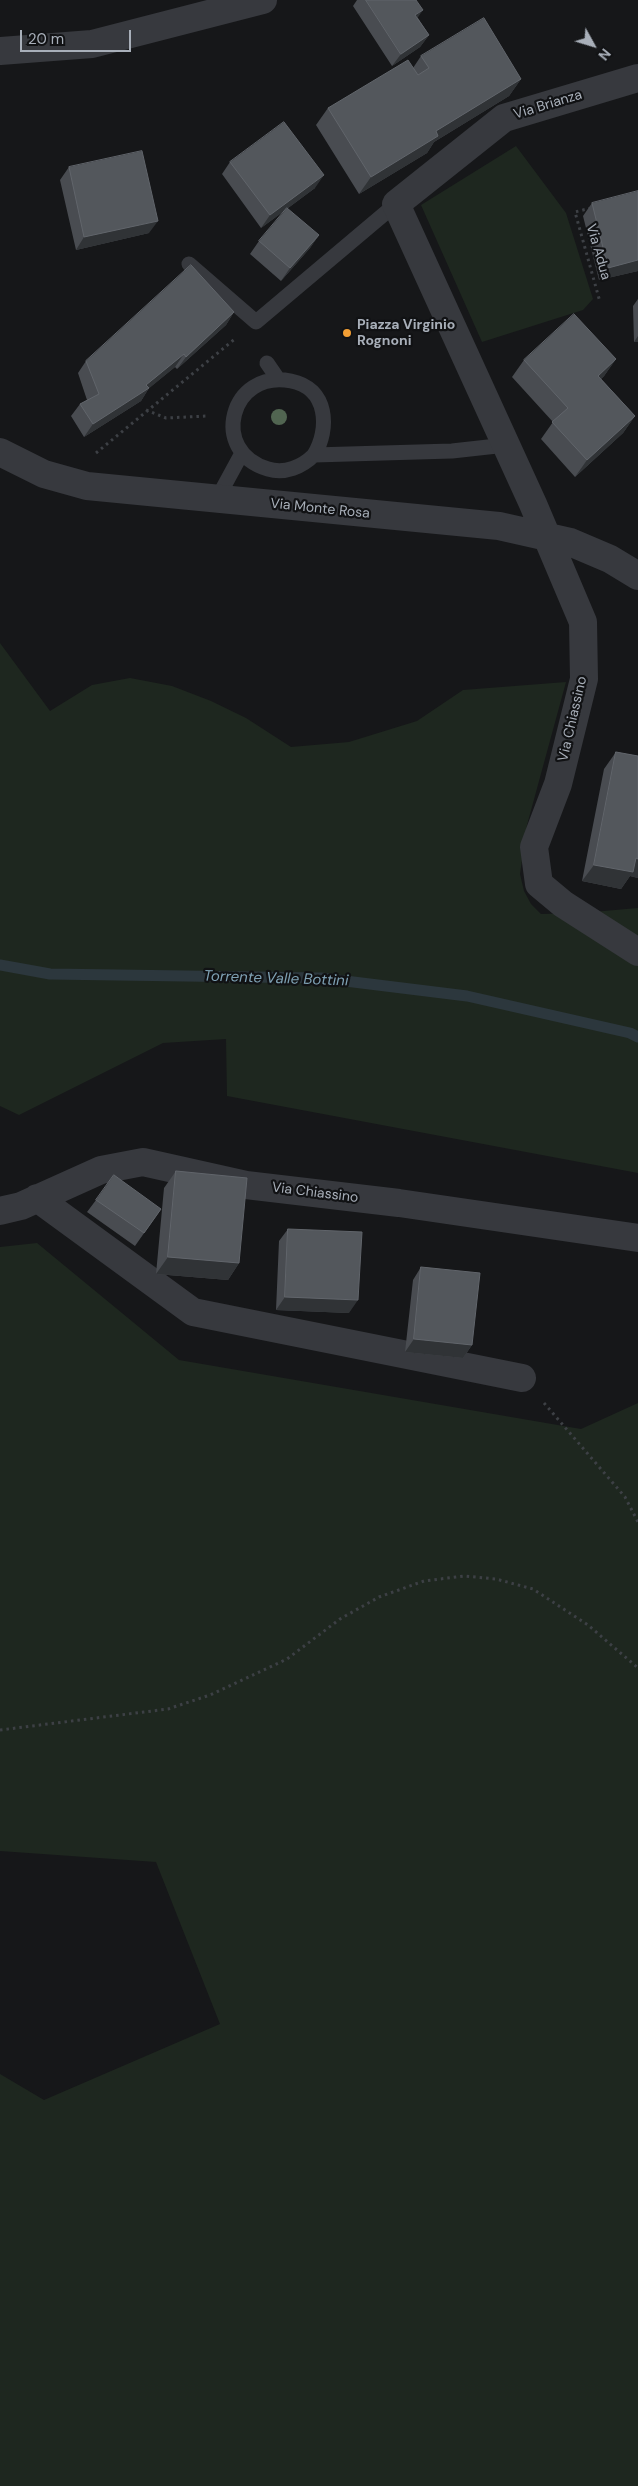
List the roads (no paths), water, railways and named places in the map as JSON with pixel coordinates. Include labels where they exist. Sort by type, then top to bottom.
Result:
[{"type":"street","points":[[0,51],[92,44],[263,0]]},
{"type":"street","name":"Via Brianza","points":[[396,204],[504,118],[638,78]]},
{"type":"street","points":[[396,204],[506,445]]},
{"type":"street","name":"Via Chiassino","points":[[506,445],[583,622],[584,679],[558,784],[534,847],[539,884],[563,904],[638,952]]},
{"type":"street","name":"Via Monte Rosa","points":[[0,452],[44,474],[87,486],[499,526],[570,542],[610,559],[638,576]]},
{"type":"street","name":"Via Chiassino","points":[[0,1211],[37,1198],[101,1170],[143,1162],[246,1185],[399,1203],[638,1238]]},
{"type":"street","points":[[37,1198],[192,1312],[522,1378]]},
{"type":"lane","points":[[188,264],[256,322],[396,204]]},
{"type":"lane","points":[[267,363],[278,378]]},
{"type":"lane","points":[[278,378],[296,382],[309,390],[323,411],[324,434],[314,455],[295,468],[281,471],[257,465],[242,453],[234,436],[234,417],[238,404],[246,392],[266,380],[278,378]]},
{"type":"lane","points":[[314,455],[452,450],[506,445]]},
{"type":"lane","points":[[217,499],[242,453]]},
{"type":"waterway","name":"Torrente Valle Bottini","points":[[0,965],[50,974],[321,978],[467,996],[630,1033],[638,1037]]},
{"type":"place","name":"Piazza Virginio Rognoni","points":[[347,333]]}]
